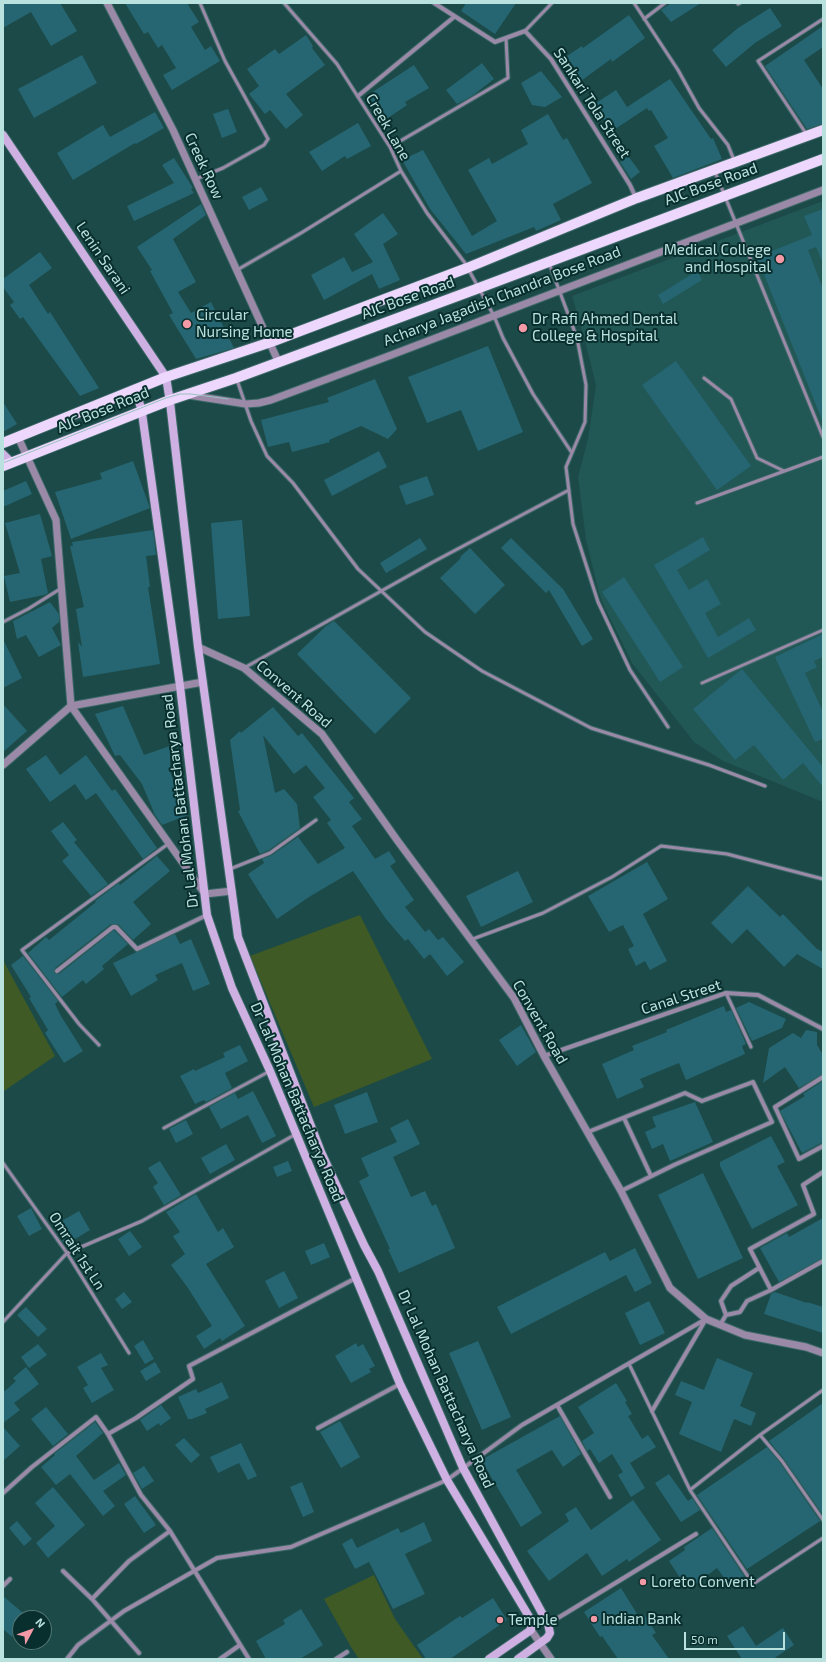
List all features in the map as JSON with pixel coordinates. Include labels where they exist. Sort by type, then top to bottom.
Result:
[{"type":"main road","points":[[3,443],[166,377],[271,342],[467,268],[637,198],[715,171],[823,130]]},
{"type":"main road","name":"Lenin Sarani","points":[[4,140],[166,377],[170,400]]},
{"type":"main road","name":"AJC Bose Road","points":[[8,464],[170,400],[236,378],[278,361],[479,288],[823,159]]},
{"type":"main road","points":[[136,389],[142,411]]},
{"type":"main road","name":"Dr Lal Mohan Battacharya Road","points":[[170,400],[202,682],[238,937],[321,1152],[364,1245],[378,1271],[463,1468],[548,1624]]},
{"type":"main road","name":"Dr Lal Mohan Battacharya Road","points":[[142,411],[180,686],[207,915],[232,988],[270,1071],[400,1384],[447,1480],[531,1620],[531,1630]]},
{"type":"main road","points":[[3,454],[8,464]]},
{"type":"main road","points":[[518,1659],[547,1638],[550,1633],[548,1624]]},
{"type":"main road","points":[[489,1659],[531,1630]]},
{"type":"street","name":"Creek Row","points":[[108,3],[196,179],[271,342]]},
{"type":"street","points":[[434,3],[495,42],[524,31]]},
{"type":"street","points":[[358,96],[454,17]]},
{"type":"street","name":"Sankari Tola Street","points":[[524,31],[551,59],[637,198]]},
{"type":"street","name":"Acharya Jagadish Chandra Bose Road","points":[[188,394],[246,404],[271,400],[823,190]]},
{"type":"street","points":[[271,342],[278,361]]},
{"type":"street","points":[[18,437],[56,520],[71,706],[205,894],[232,891]]},
{"type":"street","name":"Convent Road","points":[[198,647],[244,668],[322,734],[397,840],[514,998],[544,1056],[621,1191],[670,1288],[706,1319],[720,1325],[745,1335],[806,1347],[823,1353]]},
{"type":"street","points":[[3,765],[71,706],[202,682]]},
{"type":"street","points":[[57,971],[113,927],[116,927],[137,949],[207,915]]},
{"type":"street","name":"Canal Street","points":[[544,1056],[726,993],[758,995],[823,1029]]},
{"type":"street","points":[[823,1077],[775,1107],[799,1159],[823,1146]]},
{"type":"street","points":[[588,1132],[685,1093],[702,1101],[753,1082],[772,1122],[621,1191]]},
{"type":"street","points":[[624,1118],[651,1176]]},
{"type":"street","points":[[771,1290],[750,1249],[814,1214],[803,1185],[823,1172]]},
{"type":"street","points":[[720,1325],[726,1315],[740,1312],[747,1301],[771,1290],[823,1261]]},
{"type":"street","points":[[726,1315],[721,1300],[731,1286],[759,1268]]},
{"type":"street","points":[[108,1434],[136,1418],[193,1378],[190,1366],[356,1278]]},
{"type":"street","points":[[67,1659],[78,1646],[124,1611],[217,1558],[291,1548],[447,1480],[522,1425],[706,1319]]},
{"type":"street","points":[[652,1411],[706,1319]]},
{"type":"street","points":[[318,1428],[400,1384]]},
{"type":"street","points":[[557,1405],[610,1497]]},
{"type":"street","points":[[3,1493],[32,1467],[96,1417],[108,1434],[141,1494],[170,1531],[249,1659]]},
{"type":"street","points":[[92,1598],[129,1561],[170,1531]]},
{"type":"street","points":[[548,1624],[696,1534]]},
{"type":"street","points":[[63,1571],[92,1598],[139,1653]]},
{"type":"street","points":[[3,1586],[10,1579]]},
{"type":"street","name":"Dr Lal Mohan Battacharya Road","points":[[531,1630],[551,1659]]},
{"type":"street","points":[[220,1659],[240,1645]]},
{"type":"street","points":[[336,1659],[347,1652]]},
{"type":"lane","points":[[196,179],[224,168],[264,145],[268,139],[224,61],[200,3]]},
{"type":"lane","name":"Creek Lane","points":[[284,3],[337,64],[390,147],[401,171],[427,212],[465,263],[494,316],[503,338],[533,394],[572,453]]},
{"type":"lane","points":[[524,31],[552,3]]},
{"type":"lane","points":[[634,3],[678,70],[699,108],[728,145],[736,163]]},
{"type":"lane","points":[[644,18],[665,3]]},
{"type":"lane","points":[[808,136],[758,61],[823,19]]},
{"type":"lane","points":[[390,147],[508,78],[506,38]]},
{"type":"lane","points":[[237,270],[301,233],[401,171]]},
{"type":"lane","points":[[715,171],[823,437]]},
{"type":"lane","points":[[548,261],[577,338],[586,385],[584,422],[566,467],[573,524],[598,602],[630,670],[668,727]]},
{"type":"lane","points":[[236,378],[251,421],[267,456],[293,483],[358,569],[425,632],[482,671],[591,728],[708,765],[765,786]]},
{"type":"lane","points":[[704,378],[731,399],[757,458],[784,471]]},
{"type":"lane","points":[[697,502],[823,457]]},
{"type":"lane","points":[[244,668],[381,590],[568,490]]},
{"type":"lane","points":[[3,622],[28,609],[62,588]]},
{"type":"lane","points":[[702,683],[823,630]]},
{"type":"lane","points":[[229,870],[270,853],[316,820]]},
{"type":"lane","points":[[99,1045],[79,1024],[22,950],[169,843]]},
{"type":"lane","points":[[470,940],[543,913],[612,877],[661,846],[727,854],[823,879]]},
{"type":"lane","points":[[726,993],[751,1047]]},
{"type":"lane","points":[[164,1128],[270,1071]]},
{"type":"lane","points":[[3,1322],[68,1253],[142,1221],[296,1134]]},
{"type":"lane","name":"Omrait 1st Ln","points":[[3,1163],[68,1253],[129,1354]]},
{"type":"lane","points":[[629,1364],[690,1490],[753,1584],[823,1538]]},
{"type":"lane","points":[[690,1490],[760,1434],[823,1390]]},
{"type":"lane","points":[[760,1434],[782,1461],[823,1520]]},
{"type":"shaded area","points":[[823,201],[823,802],[723,761],[694,742],[632,663],[599,593],[586,540],[578,477],[588,439],[596,385],[572,296]]},
{"type":"green space","points":[[360,915],[432,1059],[314,1107],[250,956]]},
{"type":"green space","points":[[3,960],[55,1056],[4,1091],[3,1090]]},
{"type":"green space","points":[[374,1575],[395,1619],[423,1659],[359,1659],[351,1647],[324,1599]]},
{"type":"building","points":[[3,3],[60,3],[77,31],[51,46],[31,12],[3,28]]},
{"type":"building","points":[[125,3],[187,3],[199,22],[191,27],[205,50],[211,46],[220,61],[172,90],[163,75],[176,68],[162,45],[158,48],[148,32],[144,34]]},
{"type":"building","points":[[466,3],[516,3],[495,34],[461,11]]},
{"type":"building","points":[[671,3],[701,3],[671,22],[661,10]]},
{"type":"building","points":[[770,8],[782,26],[755,43],[726,67],[712,50],[738,28]]},
{"type":"building","points":[[629,15],[645,38],[612,62],[611,59],[578,83],[561,60],[582,46],[583,48]]},
{"type":"building","points":[[823,26],[823,47],[804,60],[823,89],[823,124],[807,129],[765,66]]},
{"type":"building","points":[[306,35],[313,46],[312,48],[325,65],[286,94],[303,115],[286,129],[270,110],[265,114],[249,94],[259,86],[247,69],[275,49],[279,54]]},
{"type":"building","points":[[82,55],[97,83],[34,118],[18,89]]},
{"type":"building","points":[[482,63],[494,79],[472,96],[457,104],[446,90]]},
{"type":"building","points":[[414,65],[429,88],[405,102],[407,105],[385,120],[368,95]]},
{"type":"building","points":[[541,71],[562,97],[545,107],[532,105],[521,83]]},
{"type":"building","points":[[670,79],[711,139],[713,138],[722,159],[673,178],[654,146],[668,138],[651,110],[649,111],[647,108],[612,131],[593,105],[616,90],[627,107]]},
{"type":"building","points":[[228,109],[237,132],[222,138],[213,114]]},
{"type":"building","points":[[155,112],[164,128],[136,144],[135,143],[73,180],[57,153],[103,125],[110,137]]},
{"type":"building","points":[[548,114],[563,140],[567,138],[592,183],[553,204],[561,220],[536,231],[534,227],[466,254],[430,209],[402,160],[423,150],[472,236],[497,221],[468,170],[489,158],[492,164],[528,144],[521,130]]},
{"type":"building","points":[[358,123],[371,146],[347,159],[345,156],[322,171],[309,152]]},
{"type":"building","points":[[628,156],[640,172],[631,179],[620,162]]},
{"type":"building","points":[[174,158],[193,188],[191,189],[194,193],[134,221],[127,206],[174,183],[162,165]]},
{"type":"building","points":[[261,187],[268,200],[249,210],[242,197]]},
{"type":"building","points":[[201,204],[206,215],[173,239],[196,282],[178,292],[191,313],[211,302],[234,348],[196,359],[169,315],[173,313],[150,271],[152,270],[137,247]]},
{"type":"building","points":[[823,209],[823,263],[816,247],[808,250],[823,289],[822,420],[757,257],[812,235],[804,216]]},
{"type":"building","points":[[383,213],[398,234],[383,244],[400,280],[379,289],[372,274],[324,300],[311,275],[344,257],[352,272],[373,262],[354,234]]},
{"type":"building","points":[[40,252],[52,268],[29,285],[48,314],[50,312],[99,388],[80,396],[23,317],[20,319],[10,305],[14,302],[3,287],[3,279]]},
{"type":"building","points":[[697,271],[702,280],[663,304],[658,295]]},
{"type":"building","points":[[488,346],[523,432],[478,451],[461,410],[427,423],[408,377]]},
{"type":"building","points":[[676,361],[751,466],[717,490],[642,385]]},
{"type":"building","points":[[375,379],[397,429],[388,439],[361,426],[329,440],[330,442],[292,452],[289,442],[268,447],[261,420],[329,402],[327,398]]},
{"type":"building","points":[[3,402],[17,424],[3,432]]},
{"type":"building","points":[[379,451],[387,467],[332,496],[324,480]]},
{"type":"building","points":[[133,461],[150,508],[71,539],[55,492],[102,479],[100,473]]},
{"type":"building","points":[[427,476],[434,495],[406,505],[399,486]]},
{"type":"building","points":[[26,481],[32,494],[3,507],[3,491]]},
{"type":"building","points":[[40,514],[52,556],[41,559],[48,593],[10,602],[4,576],[20,573],[5,523]]},
{"type":"building","points":[[242,520],[250,616],[218,619],[211,523]]},
{"type":"building","points":[[153,530],[156,555],[146,556],[150,587],[148,587],[160,664],[83,677],[78,642],[82,647],[76,609],[84,607],[70,546],[73,546],[72,542]]},
{"type":"building","points":[[703,537],[710,550],[677,570],[689,590],[707,579],[721,604],[705,613],[718,637],[749,618],[756,630],[708,658],[654,565]]},
{"type":"building","points":[[420,538],[427,549],[386,573],[380,563]]},
{"type":"building","points":[[511,538],[563,589],[593,639],[582,646],[549,590],[546,593],[501,548]]},
{"type":"building","points":[[470,548],[505,585],[475,614],[440,578]]},
{"type":"building","points":[[624,577],[683,667],[660,682],[602,592]]},
{"type":"building","points":[[50,602],[59,614],[59,622],[52,628],[61,645],[39,657],[26,635],[17,639],[13,621]]},
{"type":"building","points":[[334,621],[411,698],[375,734],[297,654],[326,626]]},
{"type":"building","points":[[823,634],[823,657],[814,661],[817,667],[805,673],[823,712],[823,739],[815,742],[775,657]]},
{"type":"building","points":[[3,639],[22,678],[3,688]]},
{"type":"building","points":[[742,669],[823,767],[823,787],[803,763],[783,780],[754,745],[735,760],[693,709]]},
{"type":"building","points":[[3,704],[27,731],[3,752]]},
{"type":"building","points":[[123,706],[144,755],[170,746],[170,772],[188,815],[162,825],[155,815],[142,784],[120,755],[115,756],[95,714]]},
{"type":"building","points":[[273,707],[298,736],[302,733],[354,798],[349,802],[362,819],[352,826],[375,859],[389,851],[396,862],[390,866],[414,900],[405,907],[425,932],[429,929],[438,940],[443,937],[464,962],[447,976],[430,954],[424,959],[408,939],[405,941],[386,919],[353,871],[309,897],[277,919],[263,898],[248,874],[264,863],[262,859],[272,855],[298,837],[318,864],[345,848],[327,823],[331,820],[313,797],[325,788],[306,765],[294,774],[263,735],[275,793],[284,789],[297,804],[300,828],[269,850],[260,854],[238,811],[240,810],[230,740]]},
{"type":"building","points":[[46,755],[60,775],[86,755],[112,791],[115,789],[157,848],[143,859],[96,793],[86,800],[75,784],[50,802],[26,769]]},
{"type":"building","points":[[63,822],[77,840],[74,842],[108,884],[91,896],[62,861],[69,855],[51,831]]},
{"type":"building","points":[[157,856],[170,871],[133,902],[151,924],[133,940],[118,924],[111,924],[55,968],[54,973],[59,974],[114,930],[128,944],[102,966],[104,969],[86,984],[83,980],[62,997],[28,953],[46,937],[49,940],[96,902],[95,901],[119,883],[120,885]]},
{"type":"building","points":[[647,862],[668,899],[643,914],[667,961],[650,970],[645,961],[636,966],[628,949],[634,946],[623,925],[609,932],[588,896]]},
{"type":"building","points":[[518,871],[533,902],[481,927],[466,896]]},
{"type":"building","points":[[748,886],[780,917],[783,914],[817,949],[823,952],[823,969],[797,954],[784,967],[747,929],[732,944],[711,923]]},
{"type":"building","points":[[175,934],[180,944],[191,939],[210,984],[193,991],[182,963],[155,975],[158,980],[131,996],[113,963]]},
{"type":"building","points":[[23,956],[58,1001],[55,1004],[61,1016],[83,1051],[64,1063],[45,1033],[48,1030],[29,998],[31,997],[11,965]]},
{"type":"building","points":[[749,1002],[786,1019],[782,1028],[752,1041],[736,1008]]},
{"type":"building","points":[[724,1006],[726,1012],[731,1010],[746,1044],[742,1046],[745,1054],[686,1080],[679,1063],[640,1079],[644,1087],[617,1099],[602,1064],[634,1050],[632,1046]]},
{"type":"building","points":[[521,1025],[536,1052],[517,1066],[499,1040]]},
{"type":"building","points":[[806,1030],[817,1032],[817,1045],[823,1055],[823,1074],[799,1088],[785,1067],[763,1083],[769,1048],[793,1033],[801,1038]]},
{"type":"building","points":[[240,1045],[248,1061],[225,1073],[232,1088],[206,1102],[204,1100],[195,1104],[180,1076],[194,1069],[195,1071],[225,1057],[223,1053]]},
{"type":"building","points":[[823,1081],[823,1142],[802,1153],[780,1111],[805,1096],[803,1094]]},
{"type":"building","points":[[253,1091],[276,1136],[262,1143],[248,1115],[221,1129],[209,1107],[235,1093],[238,1099]]},
{"type":"building","points":[[367,1092],[378,1122],[345,1134],[334,1105]]},
{"type":"building","points":[[695,1102],[713,1142],[670,1161],[663,1144],[652,1149],[645,1132],[656,1127],[652,1117]]},
{"type":"building","points":[[408,1119],[420,1144],[393,1157],[411,1197],[425,1191],[432,1206],[436,1204],[455,1248],[399,1273],[388,1249],[390,1249],[359,1181],[369,1176],[361,1158],[397,1142],[390,1128]]},
{"type":"building","points":[[186,1120],[193,1134],[176,1143],[169,1129]]},
{"type":"building","points":[[771,1136],[785,1162],[777,1166],[798,1205],[752,1229],[720,1166],[720,1162]]},
{"type":"building","points":[[226,1144],[235,1160],[210,1174],[201,1158]]},
{"type":"building","points":[[160,1161],[181,1195],[164,1205],[153,1187],[158,1183],[148,1168]]},
{"type":"building","points":[[288,1161],[292,1171],[277,1177],[273,1167]]},
{"type":"building","points":[[703,1173],[743,1258],[698,1279],[658,1195]]},
{"type":"building","points":[[196,1194],[218,1232],[223,1228],[234,1247],[206,1264],[245,1326],[222,1341],[220,1338],[204,1349],[196,1336],[212,1326],[188,1288],[171,1265],[185,1254],[173,1236],[180,1232],[166,1212]]},
{"type":"building","points":[[31,1208],[42,1229],[29,1236],[17,1216]]},
{"type":"building","points":[[79,1211],[90,1230],[65,1245],[53,1226]]},
{"type":"building","points":[[823,1218],[823,1258],[779,1282],[760,1248],[787,1233],[789,1237]]},
{"type":"building","points":[[130,1231],[142,1247],[129,1256],[118,1239]]},
{"type":"building","points":[[324,1243],[330,1257],[311,1265],[305,1251]]},
{"type":"building","points":[[635,1248],[652,1283],[635,1292],[626,1275],[511,1334],[497,1307],[605,1252],[610,1261]]},
{"type":"building","points":[[284,1271],[298,1298],[279,1308],[265,1281]]},
{"type":"building","points":[[124,1292],[132,1302],[122,1309],[115,1299]]},
{"type":"building","points":[[775,1292],[823,1307],[823,1333],[764,1314],[771,1294]]},
{"type":"building","points":[[649,1301],[665,1333],[640,1345],[625,1313]]},
{"type":"building","points":[[26,1307],[47,1329],[38,1337],[17,1315]]},
{"type":"building","points":[[143,1340],[154,1359],[145,1364],[134,1346]]},
{"type":"building","points":[[478,1341],[511,1417],[482,1430],[449,1353]]},
{"type":"building","points":[[356,1343],[358,1347],[363,1344],[375,1366],[369,1369],[371,1372],[351,1383],[335,1356]]},
{"type":"building","points":[[38,1344],[47,1355],[29,1368],[21,1357]]},
{"type":"building","points":[[101,1353],[108,1365],[101,1368],[114,1390],[92,1403],[83,1388],[88,1385],[77,1367]]},
{"type":"building","points":[[717,1358],[753,1373],[740,1406],[756,1413],[751,1426],[734,1419],[721,1452],[679,1434],[692,1402],[675,1395],[681,1381],[704,1390]]},
{"type":"building","points":[[155,1362],[161,1372],[146,1381],[140,1371]]},
{"type":"building","points":[[26,1367],[39,1384],[14,1403],[20,1410],[3,1423],[3,1389],[5,1391],[16,1381],[13,1378]]},
{"type":"building","points":[[222,1382],[229,1398],[205,1409],[207,1413],[192,1419],[188,1419],[178,1397],[196,1389],[198,1393]]},
{"type":"building","points":[[616,1383],[627,1401],[625,1402],[632,1414],[628,1416],[642,1439],[648,1435],[656,1447],[630,1463],[645,1488],[631,1497],[618,1475],[623,1472],[612,1454],[599,1463],[590,1449],[587,1451],[582,1441],[594,1433],[578,1407]]},
{"type":"building","points":[[823,1403],[823,1515],[784,1459],[769,1441]]},
{"type":"building","points":[[161,1405],[171,1418],[160,1426],[159,1423],[147,1431],[140,1420]]},
{"type":"building","points":[[46,1407],[68,1434],[53,1446],[31,1419]]},
{"type":"building","points":[[560,1416],[581,1454],[563,1467],[552,1450],[516,1470],[542,1513],[521,1527],[481,1460]]},
{"type":"building","points":[[340,1421],[360,1457],[341,1468],[320,1432]]},
{"type":"building","points":[[95,1422],[103,1433],[76,1456],[94,1480],[119,1463],[126,1475],[103,1491],[115,1506],[103,1516],[70,1474],[56,1485],[41,1467],[55,1455],[54,1454]]},
{"type":"building","points":[[3,1427],[20,1446],[3,1461]]},
{"type":"building","points":[[184,1438],[200,1455],[191,1463],[175,1445]]},
{"type":"building","points":[[241,1443],[257,1476],[248,1480],[239,1463],[218,1473],[210,1457]]},
{"type":"building","points":[[767,1447],[780,1463],[820,1521],[747,1569],[697,1495]]},
{"type":"building","points":[[144,1466],[154,1481],[142,1489],[133,1473]]},
{"type":"building","points":[[669,1474],[688,1501],[692,1498],[700,1510],[681,1522],[655,1483]]},
{"type":"building","points":[[302,1482],[314,1512],[303,1517],[290,1487]]},
{"type":"building","points":[[53,1487],[85,1525],[48,1558],[36,1543],[55,1526],[35,1503]]},
{"type":"building","points":[[135,1496],[156,1525],[144,1533],[124,1504]]},
{"type":"building","points":[[633,1500],[661,1540],[629,1562],[627,1559],[602,1576],[587,1553],[549,1581],[527,1551],[569,1521],[565,1514],[576,1507],[591,1530]]},
{"type":"building","points":[[17,1521],[32,1539],[24,1546],[9,1528]]},
{"type":"building","points":[[424,1522],[432,1541],[405,1554],[425,1594],[393,1609],[369,1562],[355,1569],[342,1544],[352,1538],[357,1548],[398,1528],[401,1533]]},
{"type":"building","points":[[712,1528],[744,1576],[730,1586],[717,1568],[688,1590],[669,1561],[685,1550],[684,1547]]},
{"type":"building","points":[[621,1588],[639,1617],[644,1614],[656,1633],[652,1635],[669,1659],[618,1659],[602,1636],[600,1637],[584,1612]]},
{"type":"building","points":[[3,1596],[19,1610],[12,1610],[12,1637],[3,1629]]},
{"type":"building","points":[[493,1598],[507,1620],[450,1659],[426,1659],[417,1645],[460,1616],[462,1618]]},
{"type":"building","points":[[301,1609],[323,1645],[300,1659],[266,1659],[256,1641],[285,1624],[283,1620]]},
{"type":"building","points":[[743,1626],[756,1646],[783,1628],[794,1645],[773,1659],[742,1659],[727,1636]]},
{"type":"tram line","points":[[3,463],[166,398],[180,394],[228,399]]},
{"type":"place","name":"Medical College and Hospital","points":[[780,259]]},
{"type":"place","name":"Circular Nursing Home","points":[[187,324]]},
{"type":"place","name":"Dr Rafi Ahmed Dental College & Hospital","points":[[523,328]]},
{"type":"place","name":"Loreto Convent","points":[[643,1582]]},
{"type":"place","name":"Indian Bank","points":[[594,1619]]},
{"type":"place","name":"Temple","points":[[500,1620]]}]
